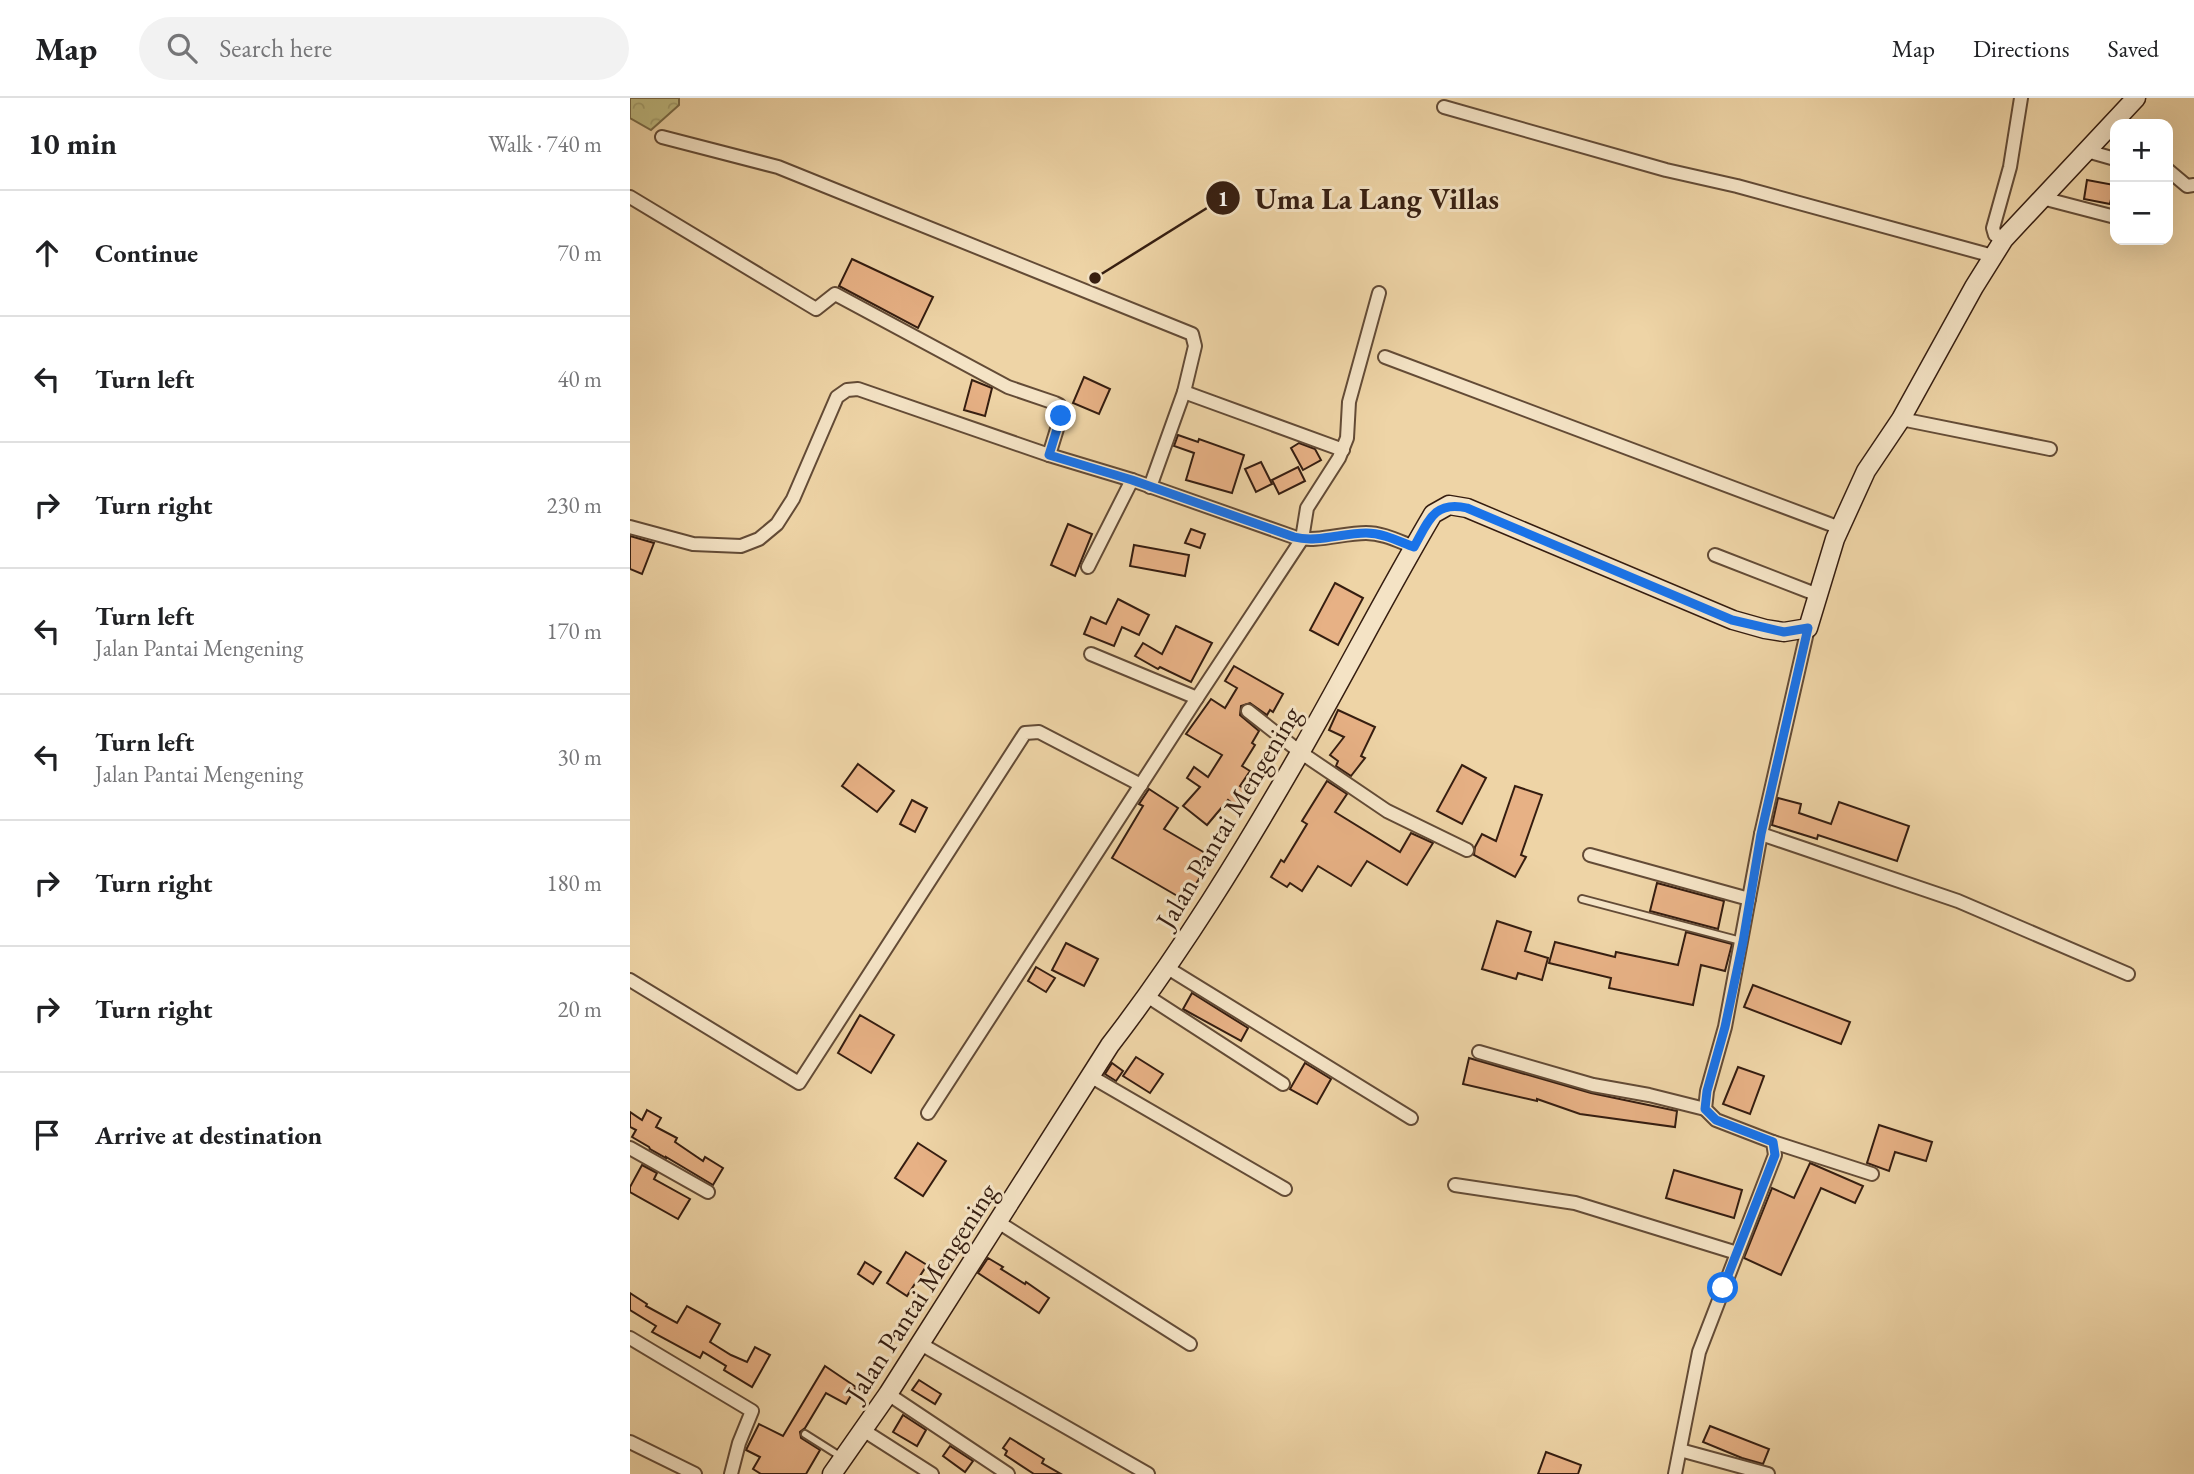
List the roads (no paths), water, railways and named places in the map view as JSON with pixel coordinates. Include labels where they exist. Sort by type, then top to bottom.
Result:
[{"type":"street","points":[[2004,239],[1995,235],[1993,228],[2010,167],[2021,98]]},
{"type":"street","points":[[1705,1109],[1743,942],[1761,834],[1808,628],[1840,528],[1866,471],[1900,419],[2004,239],[2136,98]]},
{"type":"street","points":[[1444,107],[1666,170],[1737,186],[1993,256]]},
{"type":"street","points":[[662,137],[778,167],[1192,334],[1195,346],[1184,391],[1150,486]]},
{"type":"street","points":[[2087,152],[2110,158]]},
{"type":"street","points":[[2173,169],[2188,186],[2194,185]]},
{"type":"street","points":[[630,197],[816,309],[835,294],[1009,387],[1055,402],[1059,405],[1061,416],[1049,455]]},
{"type":"street","points":[[2042,198],[2110,216]]},
{"type":"street","points":[[929,1113],[1298,538],[1307,508],[1343,450],[1347,438],[1349,402],[1379,293]]},
{"type":"street","points":[[1385,356],[1840,528]]},
{"type":"street","points":[[630,527],[693,544],[741,546],[759,539],[777,524],[793,499],[837,397],[847,390],[858,389],[1298,538],[1368,533],[1386,536],[1414,547]]},
{"type":"street","points":[[1184,391],[1343,450]]},
{"type":"street","points":[[1900,419],[2050,449]]},
{"type":"street","points":[[1088,567],[1132,480]]},
{"type":"street","name":"Jalan Pantai Mengening","points":[[832,1474],[888,1394],[1110,1045],[1147,996],[1209,904],[1300,752],[1433,514],[1449,505],[1467,508],[1732,620],[1784,632],[1808,628]]},
{"type":"street","points":[[1715,555],[1818,595]]},
{"type":"street","points":[[1091,654],[1197,698]]},
{"type":"street","points":[[1248,711],[1300,752],[1387,811],[1467,850]]},
{"type":"street","points":[[630,980],[799,1083],[1025,733],[1039,732],[1141,785]]},
{"type":"street","points":[[1761,834],[1958,901],[2128,974]]},
{"type":"street","points":[[1590,855],[1749,899]]},
{"type":"street","points":[[1166,967],[1411,1118]]},
{"type":"street","points":[[1147,996],[1283,1084]]},
{"type":"street","points":[[1479,1052],[1593,1085],[1650,1095],[1705,1109],[1716,1120],[1773,1142],[1872,1174]]},
{"type":"street","points":[[1090,1076],[1285,1189]]},
{"type":"street","points":[[1675,1474],[1699,1352],[1775,1155],[1773,1142]]},
{"type":"street","points":[[631,1151],[708,1192]]},
{"type":"street","points":[[1455,1185],[1575,1203],[1737,1254]]},
{"type":"street","points":[[998,1222],[1190,1344]]},
{"type":"street","points":[[630,1338],[752,1411],[739,1443],[731,1474]]},
{"type":"street","points":[[919,1343],[1148,1474]]},
{"type":"street","points":[[888,1394],[1008,1474]]},
{"type":"street","points":[[863,1430],[932,1474]]},
{"type":"street","points":[[630,1442],[695,1474]]},
{"type":"street","points":[[1680,1450],[1768,1474]]},
{"type":"lane","points":[[1582,899],[1743,942]]},
{"type":"lane","points":[[805,1434],[844,1459]]},
{"type":"place","name":"Uma La Lang Villas","points":[[1095,278]]}]
